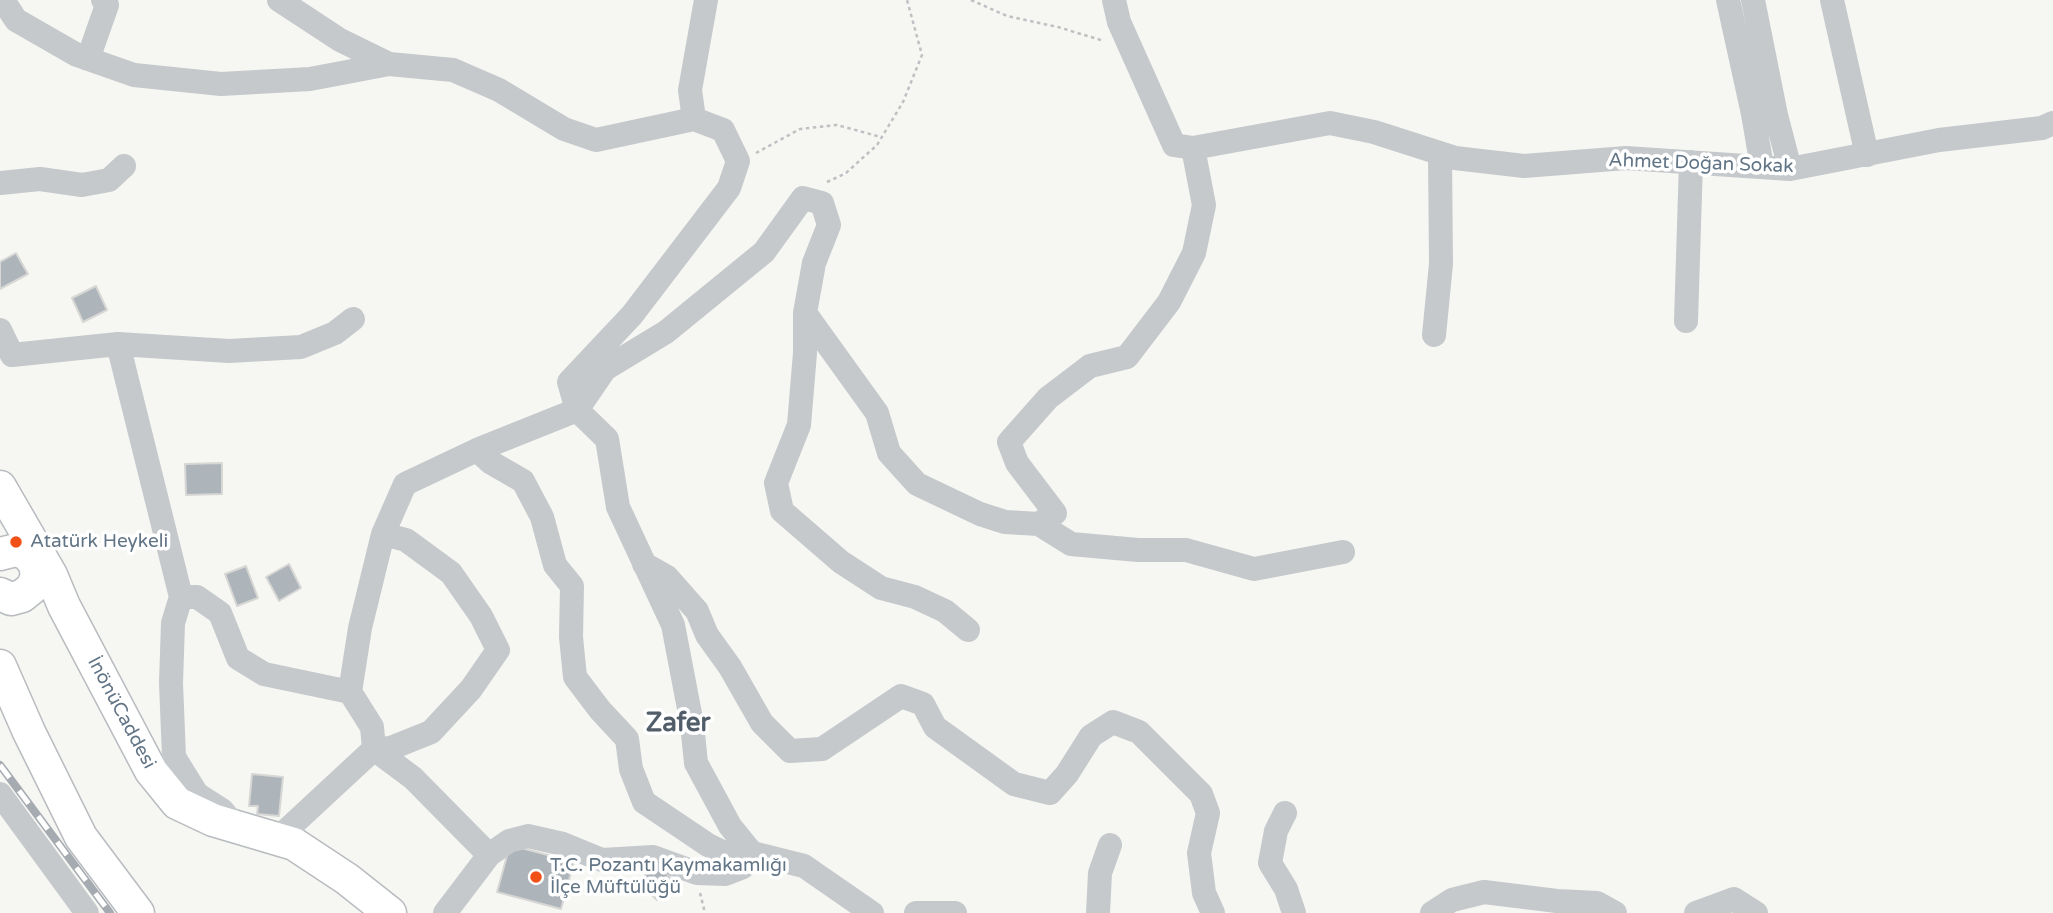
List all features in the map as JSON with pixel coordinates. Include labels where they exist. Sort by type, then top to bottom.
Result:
[{"type":"main road","name":"İnönüCaddesi","points":[[0,487],[51,575],[64,606],[151,771],[177,803],[213,820],[294,844],[347,879],[390,913]]},
{"type":"main road","points":[[11,600],[37,576],[35,564],[27,554],[8,552],[17,517]]},
{"type":"main road","points":[[11,600],[64,606]]},
{"type":"main road","points":[[0,666],[81,837],[138,913]]},
{"type":"street","points":[[3,0],[16,20],[88,59],[134,75],[221,84],[310,79],[390,64],[453,70],[499,90],[564,129],[596,140],[694,120],[723,130],[738,160],[729,188],[632,315],[569,382],[578,411],[607,439],[618,507],[673,625],[692,724],[696,763],[730,826],[752,853]]},
{"type":"street","points":[[88,59],[107,5],[103,0]]},
{"type":"street","points":[[279,0],[340,40],[390,64]]},
{"type":"street","points":[[694,120],[690,90],[706,0]]},
{"type":"street","points":[[1039,524],[1055,513],[1017,463],[1009,442],[1048,398],[1090,366],[1128,357],[1169,302],[1194,253],[1204,205],[1193,148],[1174,145],[1119,22],[1114,0]]},
{"type":"street","points":[[1728,0],[1762,167]]},
{"type":"street","points":[[1753,0],[1776,115],[1790,169]]},
{"type":"street","points":[[1832,0],[1867,155]]},
{"type":"street","name":"Ahmet Doğan Sokak","points":[[1193,148],[1330,123],[1374,132],[1455,158],[1524,166],[1626,158],[1790,169],[1939,140],[2042,128],[2053,123]]},
{"type":"street","points":[[1434,335],[1441,264],[1440,153]]},
{"type":"street","points":[[1686,321],[1691,162]]},
{"type":"street","points":[[0,183],[40,179],[82,185],[109,180],[124,166]]},
{"type":"street","points":[[489,855],[413,778],[374,749],[372,727],[350,692],[360,628],[383,534],[405,484],[477,450],[578,411],[589,390],[605,369],[666,332],[764,252],[803,198],[822,202],[829,225],[814,263],[805,313],[805,353],[799,425],[776,482],[782,511],[841,562],[881,588],[915,597],[945,611],[968,630]]},
{"type":"street","points":[[805,313],[877,413],[889,453],[916,484],[942,498],[1005,522],[1039,524],[1071,544],[1138,550],[1186,550],[1254,569],[1343,552]]},
{"type":"street","points":[[0,330],[12,355],[118,344],[229,351],[301,347],[335,333],[352,319]]},
{"type":"street","points":[[118,344],[181,597],[173,623],[171,683],[174,757],[197,794],[222,810],[236,827]]},
{"type":"street","points":[[477,450],[523,481],[542,517],[555,565],[572,586],[571,637],[575,677],[627,739],[631,769],[644,802],[708,845],[731,856],[752,853],[804,866],[872,913]]},
{"type":"street","points":[[277,839],[374,749],[391,748],[431,732],[471,689],[498,650],[481,616],[451,573],[406,540],[383,534]]},
{"type":"street","points":[[643,564],[667,577],[697,611],[707,635],[730,667],[762,723],[790,751],[822,749],[901,696],[923,704],[935,727],[1014,784],[1050,793],[1067,774],[1091,736],[1113,722],[1139,733],[1201,794],[1208,813],[1199,853],[1204,893],[1213,913]]},
{"type":"street","points":[[181,597],[197,597],[220,613],[238,657],[264,674],[350,692]]},
{"type":"street","points":[[4,807],[87,913]]},
{"type":"street","points":[[1285,813],[1276,831],[1270,863],[1286,889],[1294,913]]},
{"type":"street","points":[[444,913],[489,855],[509,841],[528,836],[564,844],[602,860],[653,857],[697,873],[725,874],[743,867],[752,853]]},
{"type":"street","points":[[1098,913],[1100,873],[1110,845]]},
{"type":"street","points":[[1432,913],[1452,900],[1483,892],[1557,901],[1597,902],[1615,913]]},
{"type":"street","points":[[1696,913],[1734,899],[1756,913]]},
{"type":"street","points":[[916,913],[955,913]]},
{"type":"path","points":[[803,198],[846,173],[877,145],[903,102],[922,55],[907,0]]},
{"type":"path","points":[[971,0],[1007,16],[1058,27],[1103,41],[1127,41]]},
{"type":"path","points":[[738,160],[800,129],[837,125],[881,138]]},
{"type":"building","points":[[16,253],[28,274],[0,289],[0,262]]},
{"type":"building","points":[[96,286],[107,310],[83,322],[72,298]]},
{"type":"building","points":[[222,463],[222,494],[186,495],[185,464]]},
{"type":"building","points":[[289,564],[301,588],[279,601],[266,577]]},
{"type":"building","points":[[246,566],[258,598],[237,606],[225,574]]},
{"type":"building","points":[[252,774],[283,777],[279,816],[257,814],[258,806],[249,806]]},
{"type":"building","name":"T.C. Pozantı Kaymakamlığı İlçe Müftülüğü","points":[[510,845],[574,862],[561,909],[497,892]]},
{"type":"building","points":[[649,857],[674,881],[657,900],[638,883],[648,872],[641,865]]},
{"type":"railway","points":[[0,765],[110,913]]},
{"type":"place","name":"Atatürk Heykeli","points":[[16,542]]},
{"type":"place","name":"T.C. Pozantı Kaymakamlığı İlçe Müftülüğü","points":[[536,877]]},
{"type":"district","name":"Zafer","points":[[678,724]]}]
